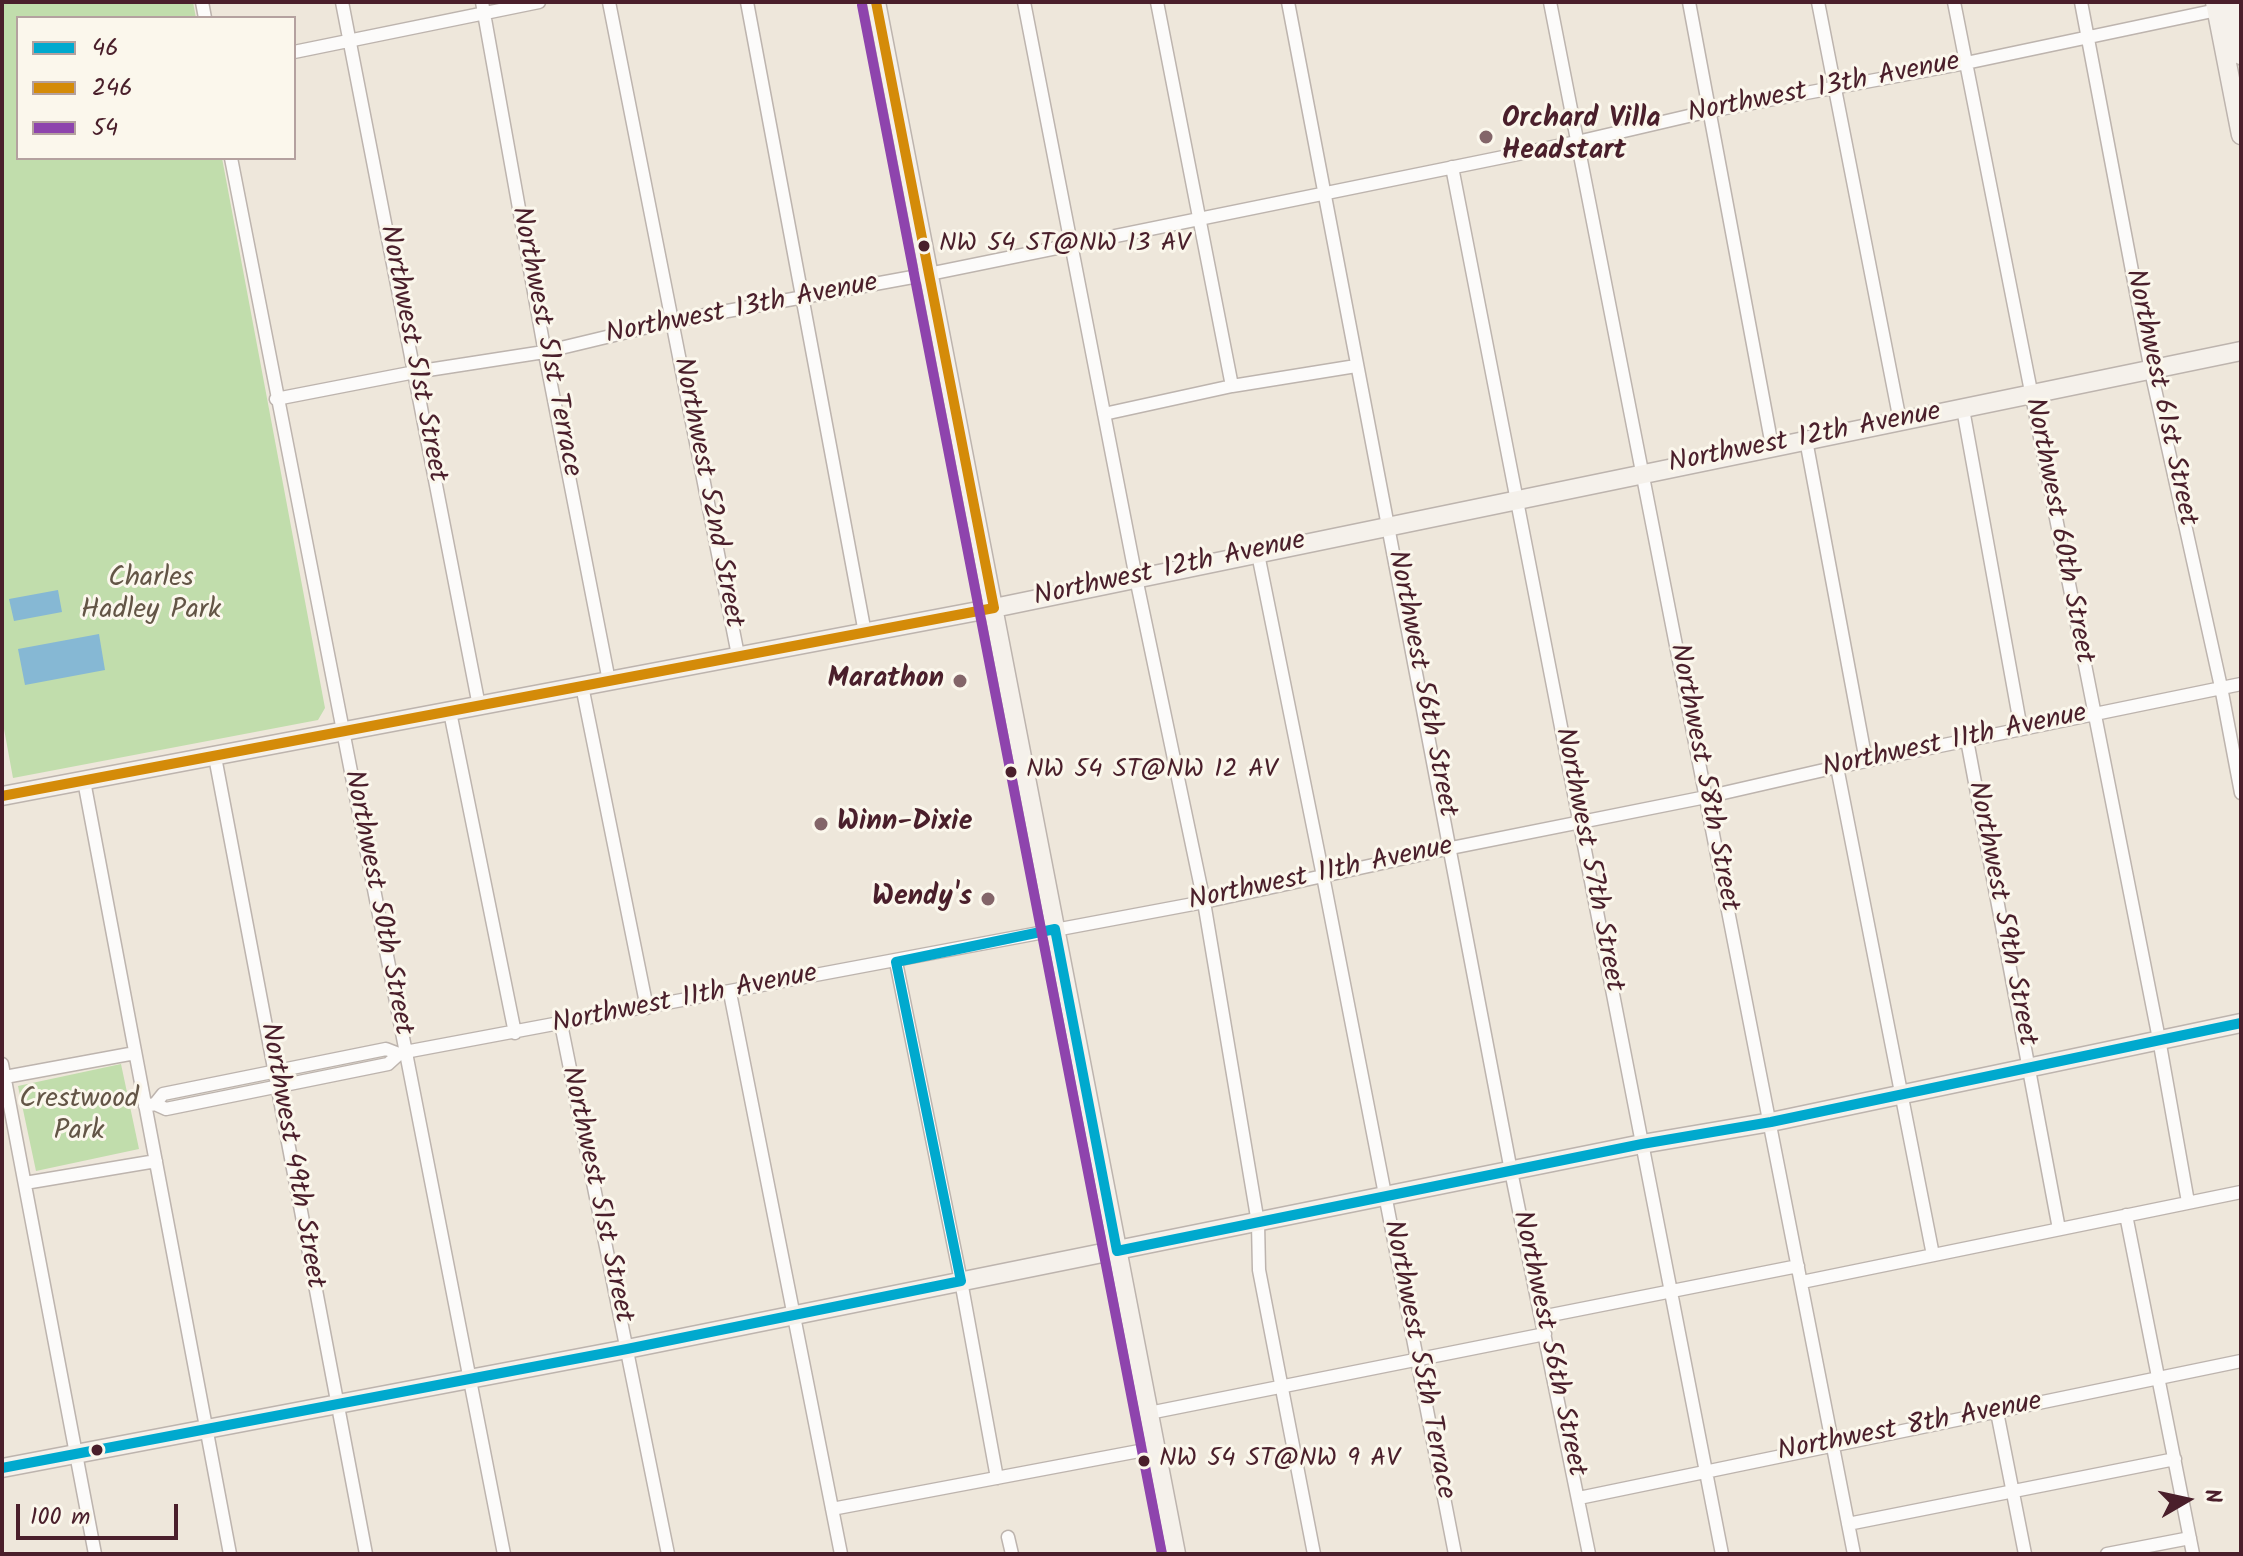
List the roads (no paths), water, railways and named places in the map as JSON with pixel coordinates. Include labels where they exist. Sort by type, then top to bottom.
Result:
[{"type":"main road","points":[[876,2],[1176,1554]]},
{"type":"main road","points":[[2227,5],[2241,55]]},
{"type":"main road","points":[[2227,5],[2241,135]]},
{"type":"main road","name":"Northwest 12th Avenue","points":[[2,796],[994,608],[2241,351]]},
{"type":"main road","points":[[2,1468],[627,1349],[1642,1144],[1771,1122],[2241,1023]]},
{"type":"street","name":"Northwest 51st Street","points":[[342,2],[479,706]]},
{"type":"street","points":[[296,52],[349,42],[483,7],[539,2]]},
{"type":"street","name":"Northwest 52nd Street","points":[[609,2],[738,655]]},
{"type":"street","points":[[747,2],[865,633]]},
{"type":"street","points":[[1024,2],[1136,578],[1204,902],[1258,1223],[1259,1270],[1314,1554]]},
{"type":"street","points":[[1157,2],[1232,386]]},
{"type":"street","name":"Northwest 56th Street","points":[[1288,2],[1511,1171],[1589,1554]]},
{"type":"street","name":"Northwest 58th Street","points":[[1550,2],[1854,1554]]},
{"type":"street","points":[[1689,2],[1772,446]]},
{"type":"street","points":[[1818,2],[1900,421]]},
{"type":"street","name":"Northwest 60th Street","points":[[1954,2],[2159,1039],[2188,1202]]},
{"type":"street","name":"Northwest 61st Street","points":[[2081,2],[2151,371],[2221,687],[2241,793]]},
{"type":"street","name":"Northwest 13th Avenue","points":[[276,399],[415,372],[544,352],[673,321],[929,274],[1577,142],[1710,111],[1966,63],[2227,5]]},
{"type":"street","name":"Northwest 51st Terrace","points":[[483,7],[544,352],[609,681]]},
{"type":"street","name":"Northwest 50th Street","points":[[231,160],[344,732],[402,1053],[504,1554]]},
{"type":"street","name":"Northwest 57th Street","points":[[1452,167],[1722,1554]]},
{"type":"street","points":[[1104,414],[1232,386],[1356,366]]},
{"type":"street","points":[[1963,409],[2021,729]]},
{"type":"street","points":[[1806,440],[1866,761]]},
{"type":"street","name":"Northwest 55th Terrace","points":[[1258,554],[1455,1554]]},
{"type":"street","name":"Northwest 11th Avenue","points":[[150,1105],[163,1094],[386,1049],[402,1053],[515,1033],[1204,902],[2241,684]]},
{"type":"street","points":[[582,686],[647,1008]]},
{"type":"street","points":[[450,712],[515,1033]]},
{"type":"street","name":"Northwest 59th Street","points":[[1967,740],[2059,1229]]},
{"type":"street","name":"Northwest 49th Street","points":[[215,757],[366,1554]]},
{"type":"street","points":[[1837,767],[1933,1255]]},
{"type":"street","points":[[84,781],[135,1053],[150,1105],[156,1161],[230,1554]]},
{"type":"street","points":[[896,962],[961,1281],[997,1478]]},
{"type":"street","points":[[730,993],[841,1554]]},
{"type":"street","name":"Northwest 51st Street","points":[[561,1024],[668,1554]]},
{"type":"street","points":[[95,1554],[25,1183],[8,1130],[3,1070],[135,1053]]},
{"type":"street","name":"Northwest 11th Avenue","points":[[150,1105],[166,1109],[278,1087],[388,1064],[402,1053]]},
{"type":"street","points":[[25,1183],[156,1161]]},
{"type":"street","points":[[1802,1282],[2241,1192]]},
{"type":"street","points":[[2126,1215],[2193,1554]]},
{"type":"street","points":[[1541,1317],[1798,1266]]},
{"type":"street","points":[[1149,1413],[1545,1334]]},
{"type":"street","name":"Northwest 8th Avenue","points":[[1579,1498],[2241,1361]]},
{"type":"street","points":[[1997,1412],[2025,1554]]},
{"type":"street","points":[[832,1509],[1155,1448]]},
{"type":"street","points":[[1848,1524],[2175,1459]]},
{"type":"street","points":[[1008,1537],[1012,1554]]},
{"type":"street","points":[[2107,1554],[2190,1538]]},
{"type":"water","points":[[58,590],[62,612],[14,621],[9,599]]},
{"type":"water","points":[[99,634],[105,670],[25,685],[18,649]]},
{"type":"place","name":"Orchard Villa Headstart","points":[[1486,137]]},
{"type":"place","name":"NW 54 ST@NW 13 AV","points":[[924,246]]},
{"type":"place","name":"Marathon","points":[[960,681]]},
{"type":"place","name":"NW 54 ST@NW 12 AV","points":[[1011,772]]},
{"type":"place","name":"Winn-Dixie","points":[[821,824]]},
{"type":"place","name":"Wendy's","points":[[988,899]]},
{"type":"place","name":"NW 54 ST@NW 9 AV","points":[[1144,1461]]},
{"type":"park label","name":"Charles Hadley Park","points":[[151,596]]},
{"type":"park label","name":"Crestwood Park","points":[[79,1117]]}]
